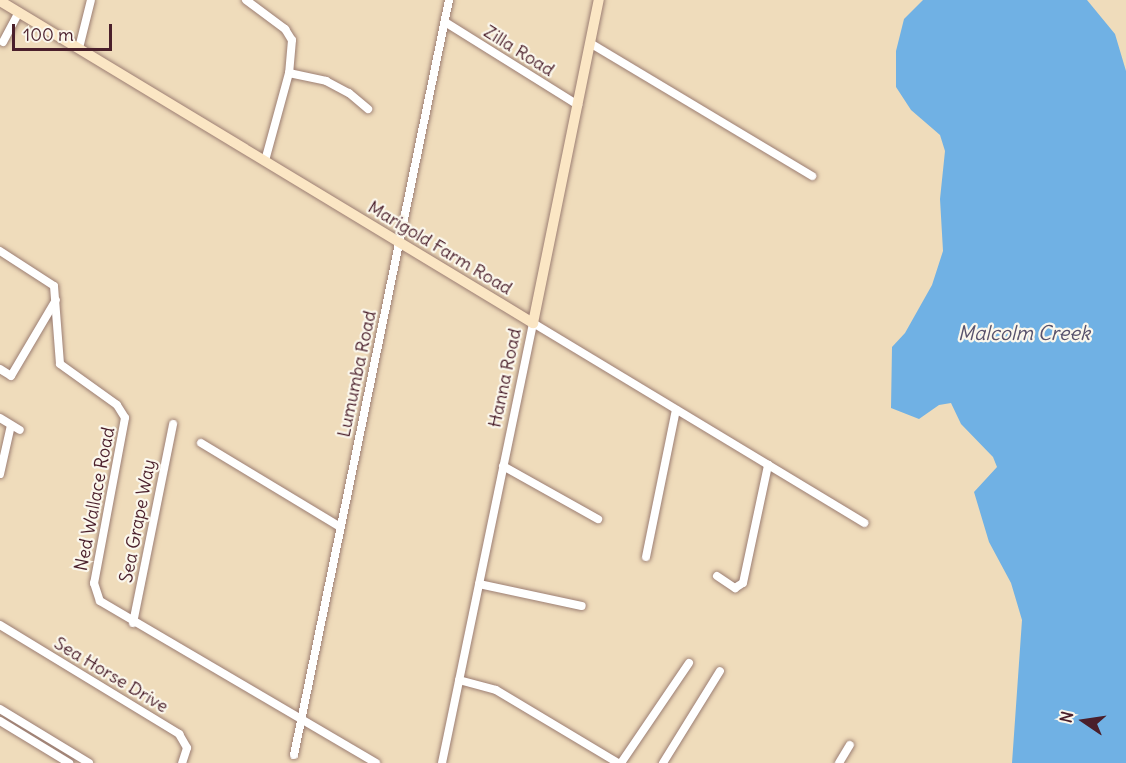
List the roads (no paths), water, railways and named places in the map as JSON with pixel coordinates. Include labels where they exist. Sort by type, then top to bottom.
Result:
[{"type":"street","points":[[79,48],[91,0]]},
{"type":"street","points":[[246,0],[285,29],[292,40],[289,73],[265,161]]},
{"type":"street","name":"Lumumba Road","points":[[294,755],[449,0]]},
{"type":"street","name":"Hanna Road","points":[[442,763],[599,0]]},
{"type":"street","name":"Marigold Farm Road","points":[[0,1],[864,523]]},
{"type":"street","points":[[3,42],[19,12]]},
{"type":"street","name":"Zilla Road","points":[[445,22],[578,105]]},
{"type":"street","points":[[590,43],[813,176]]},
{"type":"street","points":[[289,73],[326,81],[350,93],[368,109]]},
{"type":"street","points":[[0,251],[50,282],[56,299],[11,376],[0,369]]},
{"type":"street","name":"Ned Wallace Road","points":[[56,299],[57,353],[60,364],[117,405],[125,417],[94,590],[100,601],[133,623],[376,763]]},
{"type":"street","points":[[646,557],[676,410]]},
{"type":"street","points":[[0,418],[20,430]]},
{"type":"street","name":"Sea Grape Way","points":[[133,623],[173,424]]},
{"type":"street","points":[[0,474],[11,425]]},
{"type":"street","points":[[201,444],[340,527]]},
{"type":"street","points":[[717,576],[735,588],[743,583],[768,465]]},
{"type":"street","points":[[503,466],[598,519]]},
{"type":"street","points":[[479,584],[582,606]]},
{"type":"street","name":"Sea Horse Drive","points":[[0,625],[179,734],[187,748],[182,763]]},
{"type":"street","points":[[459,680],[496,690],[620,763],[689,663]]},
{"type":"street","points":[[663,763],[720,671]]},
{"type":"street","points":[[0,709],[89,763]]},
{"type":"street","points":[[0,721],[69,763]]},
{"type":"street","points":[[839,763],[850,745]]},
{"type":"water","name":"Malcolm Creek","points":[[923,0],[1087,0],[1115,34],[1126,71],[1126,763],[1012,763],[1022,620],[1011,583],[989,542],[974,492],[997,467],[993,457],[961,424],[951,403],[939,405],[919,419],[891,408],[892,347],[905,333],[932,285],[943,251],[940,199],[945,151],[940,135],[911,110],[896,87],[896,51],[904,19]]}]
